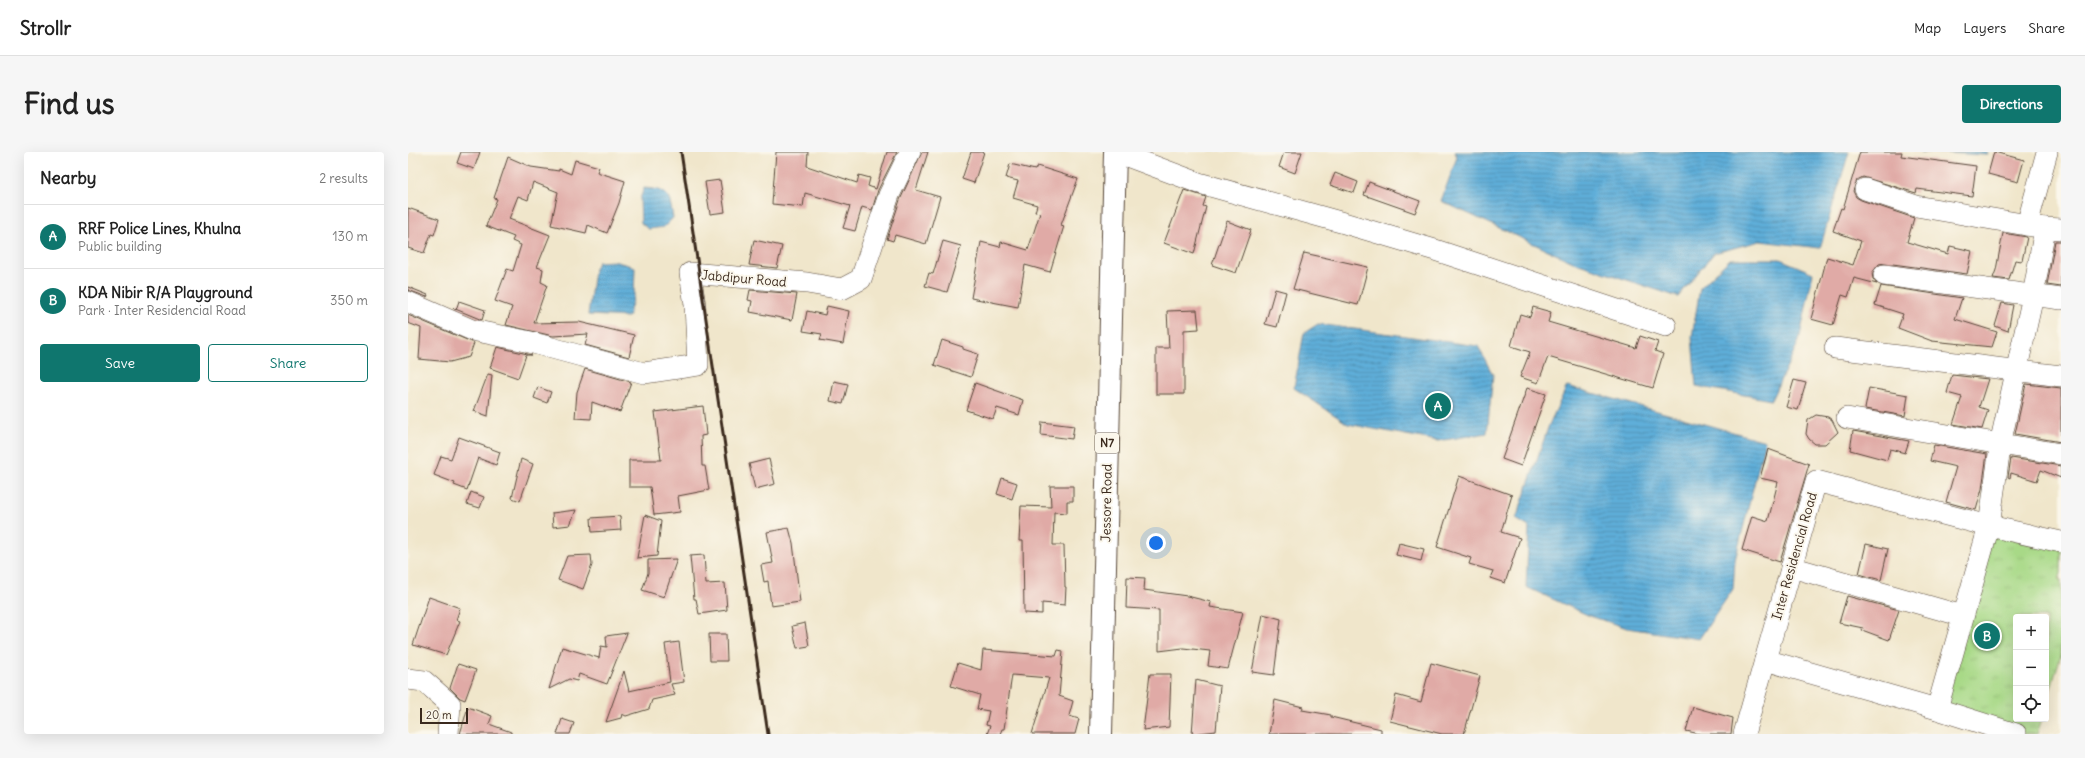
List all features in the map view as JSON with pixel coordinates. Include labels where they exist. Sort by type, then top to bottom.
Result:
[{"type":"highway","name":"Jessore Road","points":[[1100,734],[1115,152]]},
{"type":"street","name":"Jabdipur Road","points":[[408,302],[472,330],[526,341],[644,374],[698,365],[695,305],[690,273],[807,283],[842,289],[861,279],[890,195],[910,152]]},
{"type":"street","points":[[1115,152],[1199,183],[1435,250],[1666,326]]},
{"type":"street","points":[[1937,709],[1989,526],[2001,445],[2016,369],[2033,296],[2044,227],[2047,152]]},
{"type":"street","points":[[1865,189],[1916,206],[2044,227]]},
{"type":"street","points":[[1884,275],[2061,299]]},
{"type":"street","points":[[1835,348],[2016,369],[2061,376]]},
{"type":"street","points":[[1847,418],[2061,454]]},
{"type":"street","name":"Inter Residencial Road","points":[[1744,734],[1816,481],[1989,526]]},
{"type":"street","points":[[1989,526],[2061,542]]},
{"type":"street","points":[[1791,568],[1963,616]]},
{"type":"street","points":[[1764,660],[1937,709],[1988,730],[2016,734]]},
{"type":"street","points":[[408,679],[424,681],[450,704],[448,734]]},
{"type":"green space","points":[[1989,526],[2061,542],[2061,573],[2059,580],[2061,580],[2061,655],[2049,694],[2049,614],[2013,614],[2013,722],[2041,722],[2037,734],[2018,734],[1937,709]]},
{"type":"water","points":[[1455,152],[1849,152],[1820,248],[1760,241],[1714,253],[1678,297],[1573,262],[1441,201],[1457,157]]},
{"type":"water","points":[[1921,152],[1988,152],[1987,155]]},
{"type":"water","points":[[644,188],[659,190],[666,194],[669,198],[673,218],[664,227],[648,229],[641,223],[640,199]]},
{"type":"water","points":[[1730,259],[1780,259],[1813,273],[1799,341],[1771,400],[1696,386],[1692,337],[1700,288]]},
{"type":"water","points":[[614,261],[635,267],[634,296],[628,317],[588,315],[594,271],[598,262]]},
{"type":"water","points":[[1318,324],[1478,346],[1493,375],[1487,433],[1438,441],[1348,424],[1294,388],[1304,333]]},
{"type":"water","points":[[1567,386],[1765,441],[1735,560],[1733,589],[1699,639],[1627,628],[1590,616],[1526,587],[1529,527],[1516,519],[1549,425]]},
{"type":"building","points":[[461,152],[480,152],[474,169],[457,163]]},
{"type":"building","points":[[776,152],[808,152],[807,166],[857,183],[859,175],[870,178],[868,186],[876,189],[887,152],[897,152],[878,190],[872,210],[862,207],[855,231],[843,228],[850,206],[805,193],[803,207],[772,204]]},
{"type":"building","points":[[922,152],[928,152],[916,190],[940,197],[926,244],[895,235],[893,241],[887,239],[900,200]]},
{"type":"building","points":[[971,152],[984,152],[974,183],[962,179]]},
{"type":"building","points":[[1284,152],[1302,152],[1295,173],[1279,167]]},
{"type":"building","points":[[1860,152],[1902,152],[1901,156],[1976,166],[1972,196],[1917,189],[1916,193],[1863,177],[1857,180],[1853,191],[1856,197],[1861,200],[1914,218],[1907,242],[1948,254],[1950,246],[1972,251],[1967,274],[1885,263],[1879,264],[1872,273],[1873,279],[1877,284],[1854,278],[1848,297],[1842,295],[1833,325],[1811,319],[1827,257],[1853,265],[1861,241],[1833,231],[1841,208],[1843,209]]},
{"type":"building","points":[[1994,152],[2024,160],[2018,182],[1988,174]]},
{"type":"building","points":[[508,157],[531,167],[559,171],[559,169],[571,174],[575,160],[599,167],[597,172],[625,181],[619,203],[607,233],[588,225],[586,233],[551,225],[558,192],[533,182],[528,200],[518,196],[509,219],[550,235],[537,267],[543,269],[541,282],[547,285],[534,323],[579,322],[634,335],[629,357],[585,345],[588,334],[553,336],[506,325],[512,307],[495,301],[507,269],[513,271],[521,245],[512,241],[514,237],[486,226],[497,199],[494,198]]},
{"type":"building","points":[[1010,164],[1035,170],[1037,166],[1078,179],[1061,225],[1064,226],[1050,272],[1025,265],[1018,307],[971,298],[981,242],[1000,247],[1001,242],[1028,250],[1040,213],[1035,212],[1037,205],[1013,198],[1018,181],[1006,178]]},
{"type":"building","points":[[1335,173],[1358,182],[1354,193],[1330,185]]},
{"type":"building","points":[[720,180],[725,212],[710,214],[705,182]]},
{"type":"building","points":[[1369,182],[1420,201],[1415,213],[1364,195]]},
{"type":"building","points":[[1184,190],[1206,197],[1203,206],[1206,207],[1194,254],[1164,243]]},
{"type":"building","points":[[408,208],[439,219],[434,235],[431,234],[424,253],[408,248]]},
{"type":"building","points":[[1227,221],[1251,230],[1236,273],[1212,265]]},
{"type":"building","points":[[2003,233],[2027,237],[2022,261],[2015,260],[2009,280],[1993,278]]},
{"type":"building","points":[[754,240],[782,246],[777,268],[749,265]]},
{"type":"building","points":[[943,241],[961,246],[947,292],[925,286],[929,273],[933,274]]},
{"type":"building","points":[[2055,241],[2061,241],[2061,287],[2047,285]]},
{"type":"building","points":[[1304,253],[1368,267],[1358,305],[1293,289]]},
{"type":"building","points":[[1881,286],[1962,298],[1955,319],[1997,332],[1992,347],[1932,341],[1898,328],[1903,314],[1875,305]]},
{"type":"building","points":[[408,287],[428,295],[427,297],[408,290]]},
{"type":"building","points":[[1275,289],[1286,292],[1277,327],[1265,324]]},
{"type":"building","points":[[750,290],[797,294],[792,320],[750,312],[752,301],[748,300]]},
{"type":"building","points":[[459,301],[485,310],[482,320],[456,309]]},
{"type":"building","points":[[2002,303],[2013,305],[2008,331],[1995,326]]},
{"type":"building","points":[[827,306],[849,311],[843,344],[820,340],[822,334],[803,331],[807,311],[825,315]]},
{"type":"building","points":[[1533,307],[1551,312],[1548,322],[1636,348],[1640,336],[1658,342],[1655,351],[1663,354],[1653,388],[1548,357],[1538,383],[1520,377],[1530,352],[1511,346],[1520,314],[1530,317]]},
{"type":"building","points":[[1197,310],[1199,329],[1184,330],[1184,394],[1156,394],[1156,348],[1169,348],[1167,311]]},
{"type":"building","points":[[408,315],[474,343],[469,357],[450,362],[419,359],[421,328],[408,323]]},
{"type":"building","points":[[942,340],[978,354],[971,377],[934,365]]},
{"type":"building","points":[[497,347],[532,355],[526,355],[518,378],[490,368]]},
{"type":"building","points":[[585,369],[631,382],[620,412],[592,402],[591,419],[575,418],[577,392]]},
{"type":"building","points":[[488,374],[492,375],[488,416],[474,411]]},
{"type":"building","points":[[1952,375],[1988,379],[1979,407],[1988,410],[1982,429],[1953,424],[1962,397],[1947,393]]},
{"type":"building","points":[[1794,380],[1806,383],[1798,410],[1786,407]]},
{"type":"building","points":[[834,381],[848,384],[843,404],[830,401]]},
{"type":"building","points":[[975,383],[1023,400],[1019,415],[997,408],[993,419],[966,410]]},
{"type":"building","points":[[2026,384],[2061,388],[2061,442],[2015,434]]},
{"type":"building","points":[[538,387],[551,392],[547,403],[534,398]]},
{"type":"building","points":[[1527,388],[1546,394],[1521,466],[1502,459]]},
{"type":"building","points":[[1869,388],[1908,395],[1905,416],[1865,409]]},
{"type":"building","points":[[703,406],[706,435],[701,436],[702,466],[705,466],[709,490],[678,496],[680,512],[654,515],[650,487],[629,487],[629,460],[661,460],[655,412]]},
{"type":"building","points":[[1816,415],[1828,417],[1832,420],[1838,432],[1825,444],[1815,444],[1806,434],[1808,420]]},
{"type":"building","points":[[1042,422],[1074,426],[1072,439],[1041,435]]},
{"type":"building","points":[[1853,431],[1909,441],[1905,453],[1890,449],[1887,460],[1850,450]]},
{"type":"building","points":[[459,437],[500,452],[496,465],[478,458],[467,490],[454,485],[455,483],[434,475],[441,456],[451,459]]},
{"type":"building","points":[[1934,445],[1987,454],[1982,489],[1976,510],[1946,502],[1956,467],[1930,461]]},
{"type":"building","points":[[1768,449],[1809,464],[1780,562],[1742,550],[1752,516],[1768,521],[1778,482],[1760,478]]},
{"type":"building","points":[[2011,458],[2061,466],[2061,478],[2041,470],[2037,481],[2011,473],[2010,478],[2008,477]]},
{"type":"building","points":[[521,459],[533,464],[520,501],[512,498]]},
{"type":"building","points":[[769,459],[775,484],[755,489],[749,464]]},
{"type":"building","points":[[1459,476],[1512,495],[1501,532],[1520,538],[1505,583],[1490,578],[1493,571],[1469,564],[1471,558],[1437,547]]},
{"type":"building","points":[[1002,478],[1017,483],[1012,499],[997,494]]},
{"type":"building","points":[[1050,486],[1073,486],[1073,501],[1067,501],[1067,513],[1054,512],[1053,545],[1064,545],[1066,587],[1065,605],[1042,603],[1042,614],[1024,613],[1023,541],[1019,541],[1021,506],[1051,507]]},
{"type":"building","points":[[471,492],[484,497],[480,508],[467,504]]},
{"type":"building","points":[[576,510],[570,525],[553,527],[552,513]]},
{"type":"building","points":[[645,515],[661,521],[657,556],[637,558]]},
{"type":"building","points":[[620,516],[621,530],[592,532],[591,518]]},
{"type":"building","points":[[789,528],[793,543],[800,602],[771,606],[768,581],[764,582],[761,565],[773,563],[767,532]]},
{"type":"building","points":[[1399,543],[1424,549],[1421,561],[1396,555]]},
{"type":"building","points":[[1866,544],[1888,549],[1881,580],[1859,574]]},
{"type":"building","points":[[591,555],[592,565],[583,589],[558,580],[567,556]]},
{"type":"building","points":[[704,555],[706,584],[725,583],[727,610],[699,614],[696,599],[694,599],[690,556]]},
{"type":"building","points":[[677,559],[664,597],[642,590],[648,573],[648,560]]},
{"type":"building","points":[[1127,577],[1145,578],[1144,590],[1187,596],[1211,602],[1210,607],[1243,612],[1228,669],[1208,666],[1210,651],[1183,648],[1159,651],[1159,610],[1126,608]]},
{"type":"building","points":[[1847,596],[1899,610],[1889,640],[1862,630],[1863,628],[1839,623]]},
{"type":"building","points":[[429,597],[460,608],[456,620],[460,621],[446,655],[413,645]]},
{"type":"building","points":[[1263,614],[1281,619],[1274,675],[1252,672]]},
{"type":"building","points":[[805,623],[809,646],[797,648],[792,626]]},
{"type":"building","points":[[627,633],[607,684],[579,674],[577,681],[569,679],[549,689],[562,647],[599,658],[601,646],[607,647],[606,636]]},
{"type":"building","points":[[709,634],[726,634],[727,661],[710,661]]},
{"type":"building","points":[[679,642],[684,682],[671,684],[675,695],[652,700],[649,709],[626,716],[622,714],[621,718],[606,722],[624,671],[629,691],[670,682],[665,644]]},
{"type":"building","points":[[983,650],[1056,656],[1058,650],[1063,651],[1059,696],[1073,701],[1069,716],[1079,719],[1075,734],[1032,734],[1049,678],[1012,675],[1004,729],[1002,729],[1000,734],[987,734],[990,726],[986,725],[989,711],[977,709],[980,695],[951,686],[958,663],[981,670]]},
{"type":"building","points":[[1431,663],[1480,676],[1464,734],[1442,734],[1390,721],[1396,695],[1421,702]]},
{"type":"building","points":[[458,664],[476,670],[465,700],[460,698],[450,688]]},
{"type":"building","points":[[1150,674],[1171,674],[1169,727],[1143,730]]},
{"type":"building","points":[[1196,680],[1220,686],[1216,731],[1192,734]]},
{"type":"building","points":[[1275,700],[1303,707],[1302,710],[1331,715],[1331,717],[1381,729],[1381,734],[1269,734]]},
{"type":"building","points":[[468,707],[492,716],[489,724],[511,732],[511,734],[460,734]]},
{"type":"building","points":[[1693,707],[1733,718],[1731,734],[1700,734],[1686,731]]},
{"type":"building","points":[[562,719],[574,723],[570,734],[557,734]]},
{"type":"railway","points":[[681,152],[768,734]]},
{"type":"place","name":"RRF Police Lines, Khulna","points":[[1438,406]]},
{"type":"place","name":"KDA Nibir R/A Playground","points":[[1987,636]]}]
